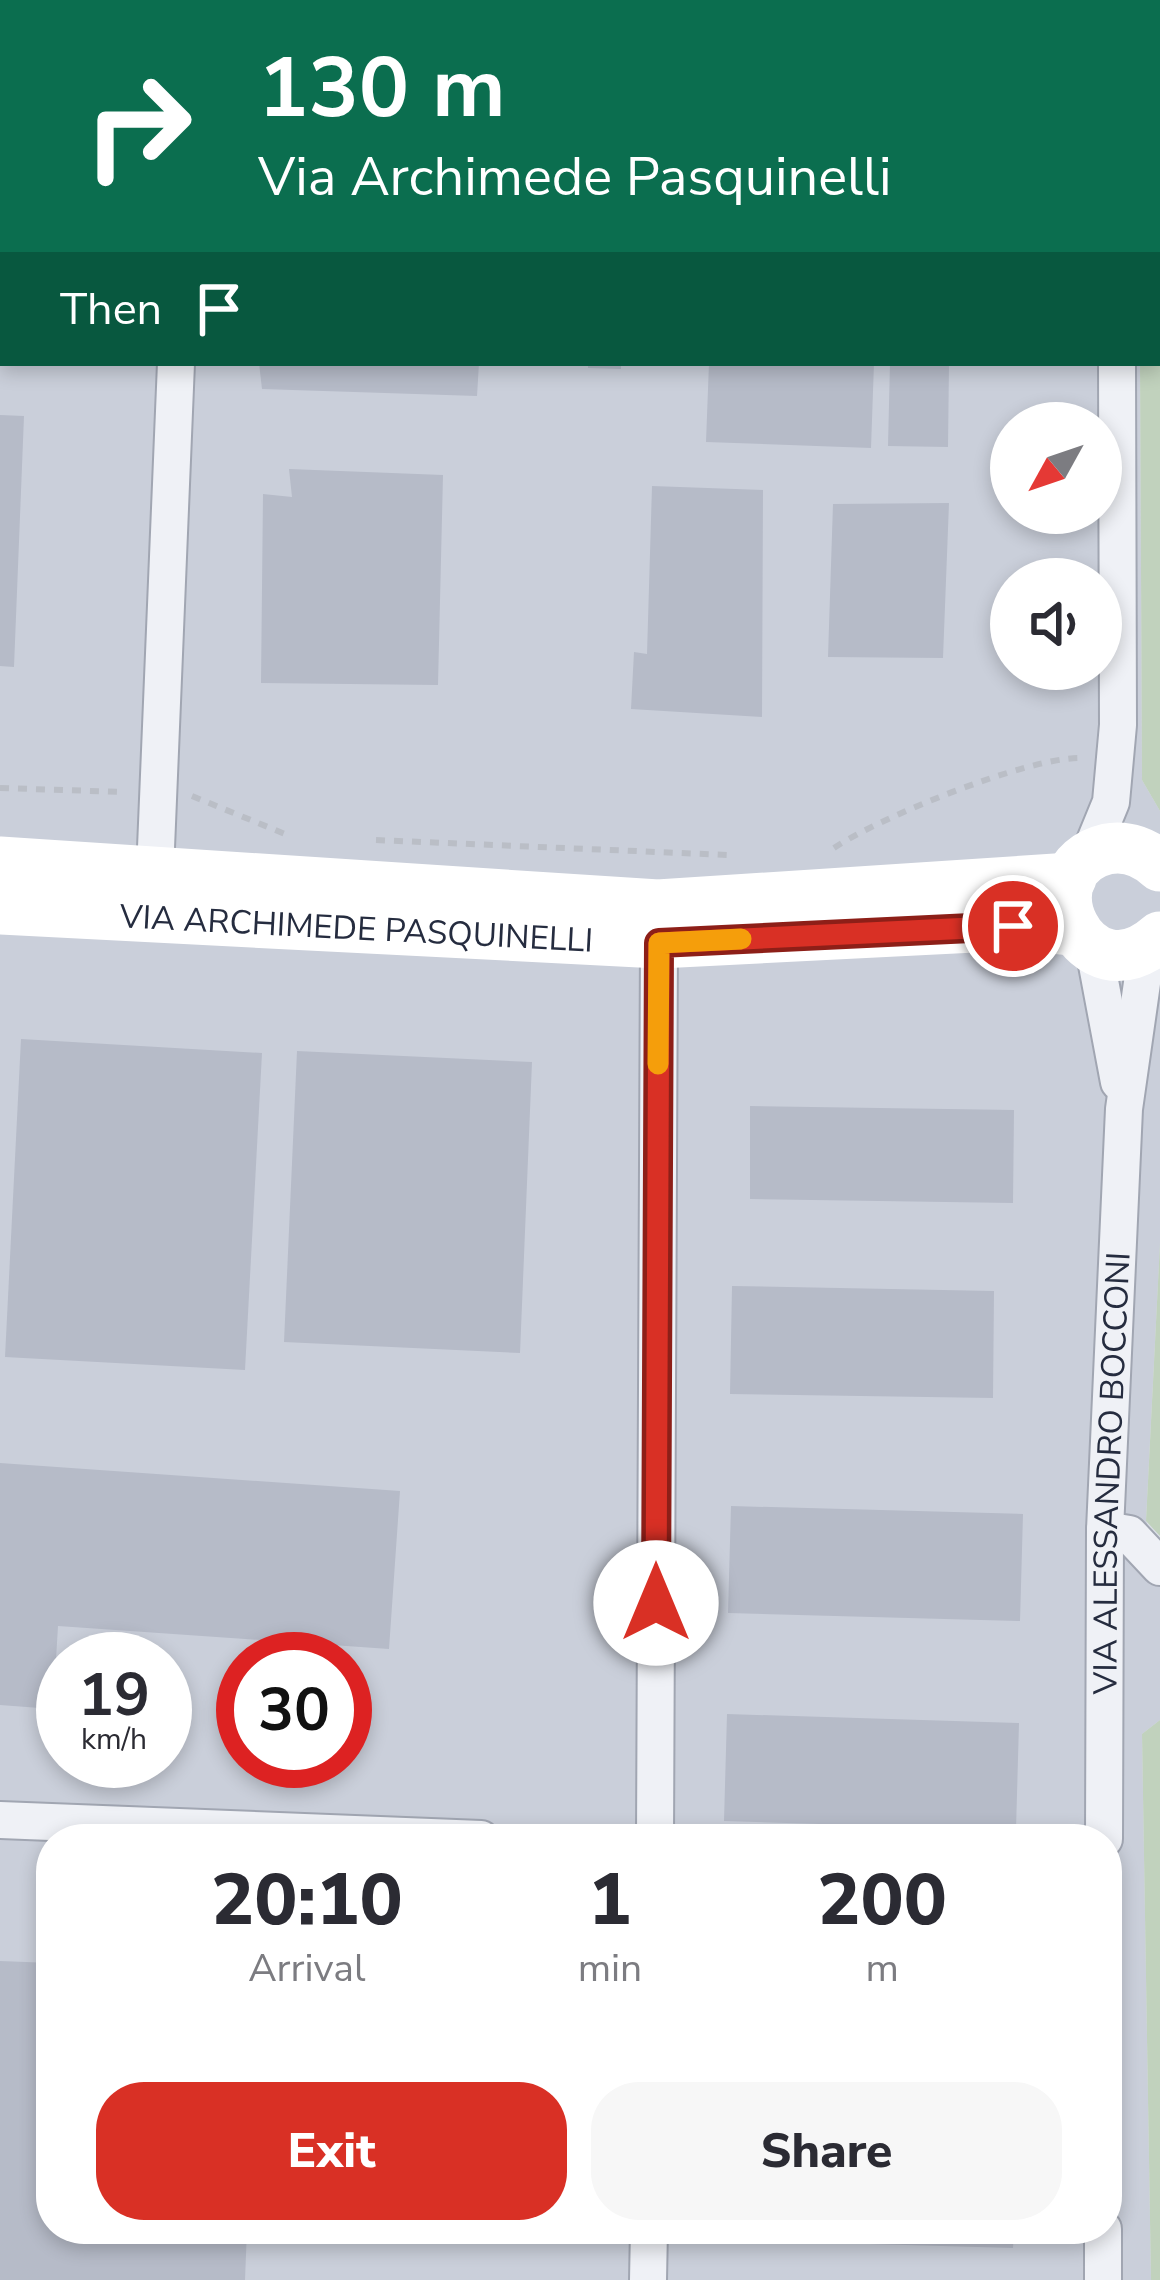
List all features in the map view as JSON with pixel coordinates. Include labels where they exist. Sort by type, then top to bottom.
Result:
[{"type":"main road","name":"VIA ARCHIMEDE PASQUINELLI","points":[[0,862],[658,904],[1080,868],[1104,850],[1123,848],[1150,859]]},
{"type":"main road","points":[[1080,868],[1066,896],[1083,939]]},
{"type":"main road","name":"VIA ARCHIMEDE PASQUINELLI","points":[[0,909],[659,943],[1013,926],[1083,939],[1120,955],[1154,942]]},
{"type":"street","points":[[155,872],[176,366]]},
{"type":"street","points":[[1080,868],[1111,802],[1116,741],[1117,366]]},
{"type":"street","points":[[1116,741],[1150,859]]},
{"type":"street","name":"VIA ALESSANDRO BOCCONI","points":[[1083,939],[1124,1109]]},
{"type":"street","name":"VIA ALESSANDRO BOCCONI","points":[[1104,1824],[1105,1530],[1124,1109],[1154,942]]},
{"type":"street","points":[[655,1824],[659,943]]},
{"type":"street","points":[[1105,1530],[1129,1534],[1160,1567]]},
{"type":"street","points":[[0,1820],[101,1824]]},
{"type":"street","points":[[648,2280],[649,2244]]},
{"type":"street","points":[[1103,2244],[1103,2280]]},
{"type":"path","points":[[820,858],[863,829],[1053,759],[1116,741]]},
{"type":"path","points":[[0,788],[201,797],[295,836]]},
{"type":"path","points":[[375,840],[732,855]]},
{"type":"shaded area","points":[[0,366],[1140,366],[1142,780],[1160,811],[1160,1243],[1146,1520],[1160,1571],[1160,1720],[1142,1734],[1151,2280],[0,2280]]},
{"type":"green space","points":[[1140,366],[1160,366],[1160,811],[1142,780]]},
{"type":"green space","points":[[1160,1243],[1160,1536],[1146,1521]]},
{"type":"green space","points":[[1160,1720],[1160,2280],[1151,2280],[1142,1734]]},
{"type":"building","points":[[259,366],[479,366],[477,396],[262,389]]},
{"type":"building","points":[[709,366],[874,366],[871,448],[706,442]]},
{"type":"building","points":[[890,366],[949,366],[948,447],[888,446]]},
{"type":"building","points":[[0,415],[24,416],[14,667],[0,666]]},
{"type":"building","points":[[289,469],[443,475],[438,685],[261,683],[263,494],[292,497]]},
{"type":"building","points":[[652,486],[763,490],[762,717],[631,709],[634,652],[647,654]]},
{"type":"building","points":[[949,503],[943,658],[828,657],[833,504]]},
{"type":"building","points":[[21,1039],[262,1053],[245,1370],[5,1357]]},
{"type":"building","points":[[297,1051],[532,1062],[520,1353],[284,1342]]},
{"type":"building","points":[[750,1106],[1014,1110],[1013,1203],[750,1199]]},
{"type":"building","points":[[732,1286],[994,1291],[993,1398],[730,1394]]},
{"type":"building","points":[[0,1463],[400,1491],[389,1649],[372,1648],[372,1632],[216,1632],[216,1637],[58,1626],[58,1632],[36,1632],[36,1708],[0,1705]]},
{"type":"building","points":[[731,1506],[1023,1514],[1020,1621],[728,1613]]},
{"type":"building","points":[[727,1714],[1019,1723],[1016,1824],[724,1821]]},
{"type":"building","points":[[0,1961],[36,1962],[36,2244],[246,2244],[245,2280],[0,2280]]},
{"type":"building","points":[[868,2244],[1013,2244],[1013,2248]]},
{"type":"slow traffic","points":[[658,1064],[659,943],[741,939]]},
{"type":"route","points":[[656,1603],[659,943],[1013,926]]}]
